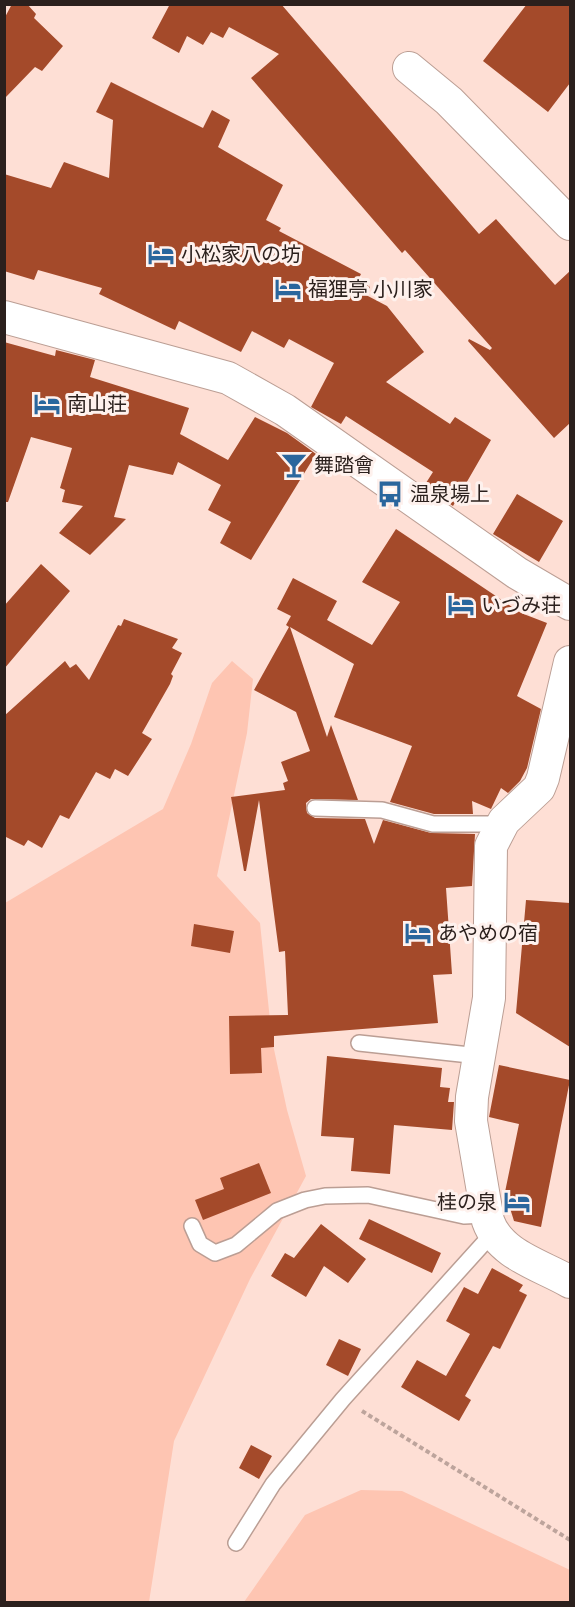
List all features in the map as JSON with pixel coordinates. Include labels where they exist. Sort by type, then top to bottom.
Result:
[{"type":"street","points":[[409,68],[449,101],[570,224]]},
{"type":"street","points":[[4,317],[228,378],[285,410],[517,573],[570,604]]},
{"type":"street","points":[[570,662],[539,788],[502,824],[491,846],[489,998],[471,1121],[489,1224],[499,1244],[570,1282]]},
{"type":"lane","points":[[315,808],[382,810],[433,824],[502,824]]},
{"type":"lane","points":[[359,1042],[479,1056]]},
{"type":"lane","points":[[192,1226],[200,1244],[215,1253],[236,1245],[276,1211],[305,1200],[325,1196],[368,1195],[464,1216],[489,1224],[273,1484],[236,1544]]},
{"type":"path","points":[[343,1399],[570,1540]]},
{"type":"shaded area","points":[[232,661],[253,679],[247,733],[217,876],[260,923],[272,1040],[287,1110],[306,1176],[250,1279],[174,1441],[149,1602],[5,1602],[5,903],[163,809],[191,744],[212,683]]},
{"type":"shaded area","points":[[361,1490],[402,1491],[570,1570],[570,1602],[244,1602],[305,1515]]},
{"type":"building","points":[[12,4],[27,4],[36,14],[34,18],[63,46],[42,71],[35,67],[4,99],[4,19]]},
{"type":"building","points":[[170,4],[281,4],[479,234],[496,219],[555,285],[570,271],[570,423],[554,438],[468,341],[469,339],[490,350],[492,348],[405,250],[402,253],[251,78],[279,54],[229,27],[223,38],[211,32],[203,45],[187,36],[179,53],[152,38]]},
{"type":"building","points":[[527,4],[570,4],[570,83],[548,112],[483,61]]},
{"type":"building","points":[[111,82],[203,128],[212,110],[230,120],[218,147],[283,185],[266,220],[281,228],[279,231],[361,274],[358,280],[370,287],[366,295],[387,306],[424,352],[386,382],[450,424],[455,417],[491,440],[453,506],[424,486],[433,472],[346,416],[341,424],[311,407],[334,363],[289,339],[284,348],[252,331],[241,352],[179,321],[175,330],[99,294],[102,288],[38,270],[34,280],[4,271],[4,174],[51,188],[64,162],[109,178],[113,120],[96,112]]},
{"type":"building","points":[[4,342],[55,356],[56,350],[95,360],[90,377],[189,408],[180,434],[228,460],[255,417],[287,433],[316,454],[251,560],[220,543],[231,522],[208,510],[221,485],[178,462],[173,475],[129,465],[114,517],[126,519],[90,555],[59,533],[83,506],[62,502],[65,490],[60,488],[72,448],[31,437],[8,502],[4,502]]},
{"type":"building","points":[[517,494],[563,521],[539,562],[493,534]]},
{"type":"building","points":[[396,529],[521,613],[547,623],[517,696],[541,709],[527,768],[520,781],[508,793],[501,788],[491,809],[472,801],[473,814],[434,814],[390,802],[412,746],[334,717],[354,664],[290,627],[327,737],[331,725],[358,800],[311,799],[306,803],[307,813],[315,818],[365,819],[374,844],[383,820],[431,833],[475,834],[472,886],[446,888],[452,974],[433,975],[438,1023],[274,1036],[274,1047],[261,1048],[262,1073],[230,1074],[229,1016],[288,1015],[285,951],[279,952],[259,800],[246,871],[244,871],[231,797],[285,790],[283,783],[288,781],[281,762],[310,751],[296,712],[254,690],[289,627],[286,625],[291,616],[277,609],[293,578],[337,601],[327,620],[372,645],[400,602],[362,582]]},
{"type":"building","points":[[41,564],[70,591],[4,669],[4,606]]},
{"type":"building","points":[[124,619],[178,639],[172,648],[182,653],[171,674],[173,676],[170,684],[142,733],[152,739],[128,776],[115,769],[110,779],[96,772],[69,819],[60,815],[42,848],[28,840],[24,846],[4,836],[4,716],[65,661],[70,668],[76,664],[89,680],[118,625],[121,626]]},
{"type":"building","points":[[526,900],[570,903],[570,1047],[516,1013]]},
{"type":"building","points":[[194,924],[234,931],[230,953],[191,946]]},
{"type":"building","points":[[327,1056],[442,1068],[440,1087],[450,1088],[448,1102],[454,1102],[452,1130],[394,1125],[390,1174],[351,1171],[354,1138],[321,1136]]},
{"type":"building","points":[[499,1065],[570,1080],[541,1227],[514,1221],[505,1192],[519,1124],[489,1117]]},
{"type":"building","points":[[259,1163],[271,1193],[203,1220],[195,1200],[224,1189],[220,1178]]},
{"type":"building","points":[[369,1219],[441,1253],[432,1273],[359,1239]]},
{"type":"building","points":[[321,1224],[366,1259],[348,1283],[324,1266],[306,1297],[271,1276],[285,1253],[294,1258]]},
{"type":"building","points":[[492,1268],[523,1285],[519,1291],[527,1295],[500,1349],[493,1346],[465,1396],[471,1400],[459,1421],[401,1387],[417,1360],[446,1376],[470,1334],[446,1321],[464,1287],[478,1294]]},
{"type":"building","points":[[339,1339],[361,1349],[348,1376],[326,1365]]},
{"type":"building","points":[[251,1445],[272,1456],[259,1479],[239,1468]]},
{"type":"place","name":"小松家八の坊","points":[[161,254]]},
{"type":"place","name":"福狸亭 小川家","points":[[288,289]]},
{"type":"place","name":"南山荘","points":[[47,404]]},
{"type":"place","name":"舞踏會","points":[[294,465]]},
{"type":"place","name":"温泉場上","points":[[390,494]]},
{"type":"place","name":"いづみ荘","points":[[461,605]]},
{"type":"place","name":"あやめの宿","points":[[418,933]]},
{"type":"place","name":"桂の泉","points":[[517,1202]]}]
